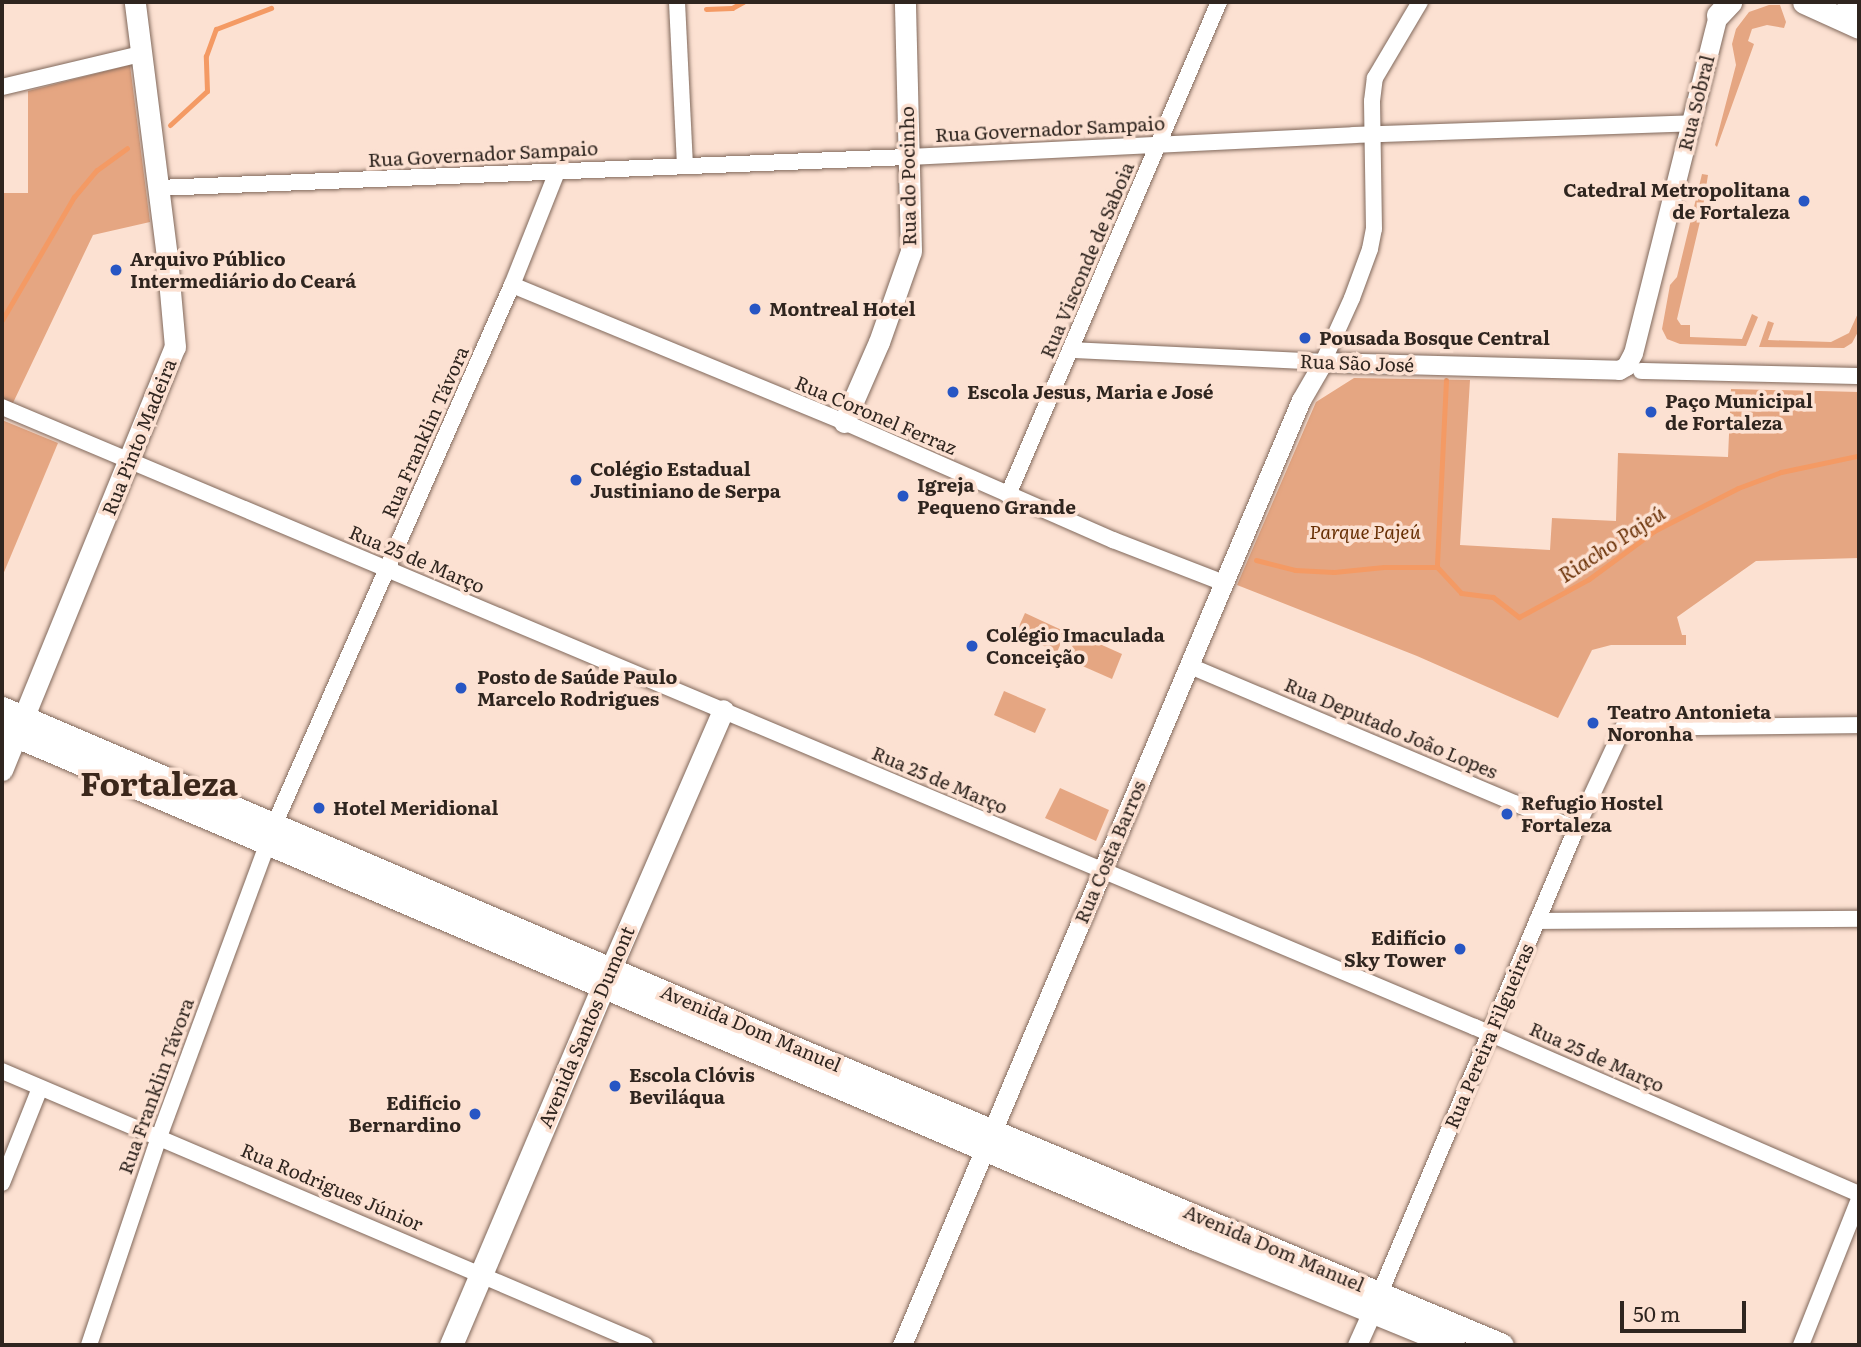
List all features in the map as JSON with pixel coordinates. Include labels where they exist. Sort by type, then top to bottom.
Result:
[{"type":"main road","name":"Rua Pinto Madeira","points":[[2,770],[13,728],[129,462],[175,347],[135,2]]},
{"type":"main road","name":"Rua do Pocinho","points":[[844,422],[879,342],[908,260],[911,234],[905,2]]},
{"type":"main road","points":[[1804,2],[1859,27]]},
{"type":"main road","points":[[1848,2],[1859,7]]},
{"type":"main road","name":"Avenida Dom Manuel","points":[[2,708],[13,728],[271,833],[1376,1302],[1502,1345]]},
{"type":"main road","name":"Avenida Santos Dumont","points":[[451,1345],[723,710]]},
{"type":"main road","name":"Avenida Dom Manuel","points":[[1376,1302],[1453,1345]]},
{"type":"street","points":[[677,2],[685,166]]},
{"type":"street","name":"Rua Visconde de Saboia","points":[[1008,495],[1219,2]]},
{"type":"street","points":[[1323,362],[1348,309],[1370,249],[1374,229],[1372,134],[1375,78],[1420,2]]},
{"type":"street","name":"Rua Sobral","points":[[1637,362],[1692,123],[1723,6]]},
{"type":"street","points":[[2,87],[141,54]]},
{"type":"street","name":"Rua Governador Sampaio","points":[[158,188],[907,158],[1372,134],[1692,123]]},
{"type":"street","name":"Rua Franklin Távora","points":[[89,1345],[159,1137],[271,833],[512,285],[557,172]]},
{"type":"street","name":"Rua Coronel Ferraz","points":[[512,285],[844,422],[1113,540],[1224,583]]},
{"type":"street","name":"Rua São José","points":[[1072,350],[1323,362],[1619,370],[1637,362]]},
{"type":"street","name":"Rua Costa Barros","points":[[902,1345],[1301,400],[1323,362]]},
{"type":"street","points":[[1637,362],[1859,376]]},
{"type":"street","name":"Rua 25 de Março","points":[[2,407],[1491,1034],[1859,1197]]},
{"type":"street","name":"Rua Deputado João Lopes","points":[[1190,666],[1576,829]]},
{"type":"street","name":"Rua Pereira Filgueiras","points":[[1357,1345],[1576,829],[1623,727],[1859,725]]},
{"type":"street","points":[[1537,921],[1859,919]]},
{"type":"street","name":"Rua Rodrigues Júnior","points":[[2,1071],[645,1345]]},
{"type":"street","points":[[2,1183],[40,1088]]},
{"type":"street","points":[[1801,1345],[1859,1197]]},
{"type":"green space","points":[[1769,5],[1780,5],[1786,22],[1784,28],[1767,25],[1752,29],[1748,41],[1754,44],[1717,147],[1715,145],[1736,65],[1732,44],[1736,29],[1749,12]]},
{"type":"green space","points":[[130,65],[150,222],[93,235],[12,405],[2,400],[2,193],[28,193],[28,91]]},
{"type":"green space","points":[[1702,174],[1708,175],[1702,213],[1677,319],[1681,325],[1690,325],[1690,337],[1742,339],[1752,314],[1758,317],[1746,346],[1680,344],[1667,339],[1662,329],[1670,285],[1677,277]]},
{"type":"green space","points":[[1859,311],[1859,330],[1852,343],[1844,348],[1759,347],[1768,321],[1774,323],[1768,340],[1831,342],[1849,333]]},
{"type":"green space","name":"Parque Pajeú","points":[[1354,378],[1470,380],[1460,545],[1550,550],[1552,518],[1616,521],[1618,453],[1728,457],[1731,389],[1859,392],[1859,558],[1756,561],[1677,617],[1682,635],[1686,635],[1686,645],[1611,645],[1592,650],[1558,718],[1417,656],[1237,585],[1316,402]]},
{"type":"green space","points":[[2,420],[58,443],[2,577]]},
{"type":"green space","points":[[1025,613],[1066,632],[1057,652],[1016,633]]},
{"type":"green space","points":[[1073,632],[1122,654],[1112,679],[1062,657]]},
{"type":"green space","points":[[1004,691],[1046,709],[1035,733],[994,715]]},
{"type":"green space","points":[[1060,788],[1109,810],[1096,841],[1045,818]]},
{"type":"waterway","name":"Riacho Pajeú","points":[[706,9],[732,8],[743,2]]},
{"type":"waterway","name":"Riacho Pajeú","points":[[170,125],[207,91],[206,56],[216,29],[271,8]]},
{"type":"waterway","name":"Riacho Pajeú","points":[[2,320],[74,197],[97,170],[127,148]]},
{"type":"waterway","name":"Riacho Pajeú","points":[[1446,380],[1437,567],[1461,593],[1493,597],[1519,617],[1589,579],[1654,531],[1738,488],[1781,472],[1857,456]]},
{"type":"waterway","name":"Riacho Pajeú","points":[[1256,560],[1295,570],[1334,572],[1384,567],[1437,567]]},
{"type":"place","name":"Catedral Metropolitana de Fortaleza","points":[[1804,201]]},
{"type":"place","name":"Arquivo Público Intermediário do Ceará","points":[[116,270]]},
{"type":"place","name":"Montreal Hotel","points":[[755,309]]},
{"type":"place","name":"Pousada Bosque Central","points":[[1305,338]]},
{"type":"place","name":"Escola Jesus, Maria e José","points":[[953,392]]},
{"type":"place","name":"Paço Municipal de Fortaleza","points":[[1651,412]]},
{"type":"place","name":"Colégio Estadual Justiniano de Serpa","points":[[576,480]]},
{"type":"place","name":"Igreja Pequeno Grande","points":[[903,496]]},
{"type":"place","name":"Colégio Imaculada Conceição","points":[[972,646]]},
{"type":"place","name":"Posto de Saúde Paulo Marcelo Rodrigues","points":[[461,688]]},
{"type":"place","name":"Teatro Antonieta Noronha","points":[[1593,723]]},
{"type":"place","name":"Hotel Meridional","points":[[319,808]]},
{"type":"place","name":"Refugio Hostel Fortaleza","points":[[1507,814]]},
{"type":"place","name":"Edifício Sky Tower","points":[[1460,949]]},
{"type":"place","name":"Escola Clóvis Beviláqua","points":[[615,1086]]},
{"type":"place","name":"Edifício Bernardino","points":[[475,1114]]},
{"type":"district","name":"Fortaleza","points":[[159,782]]}]
